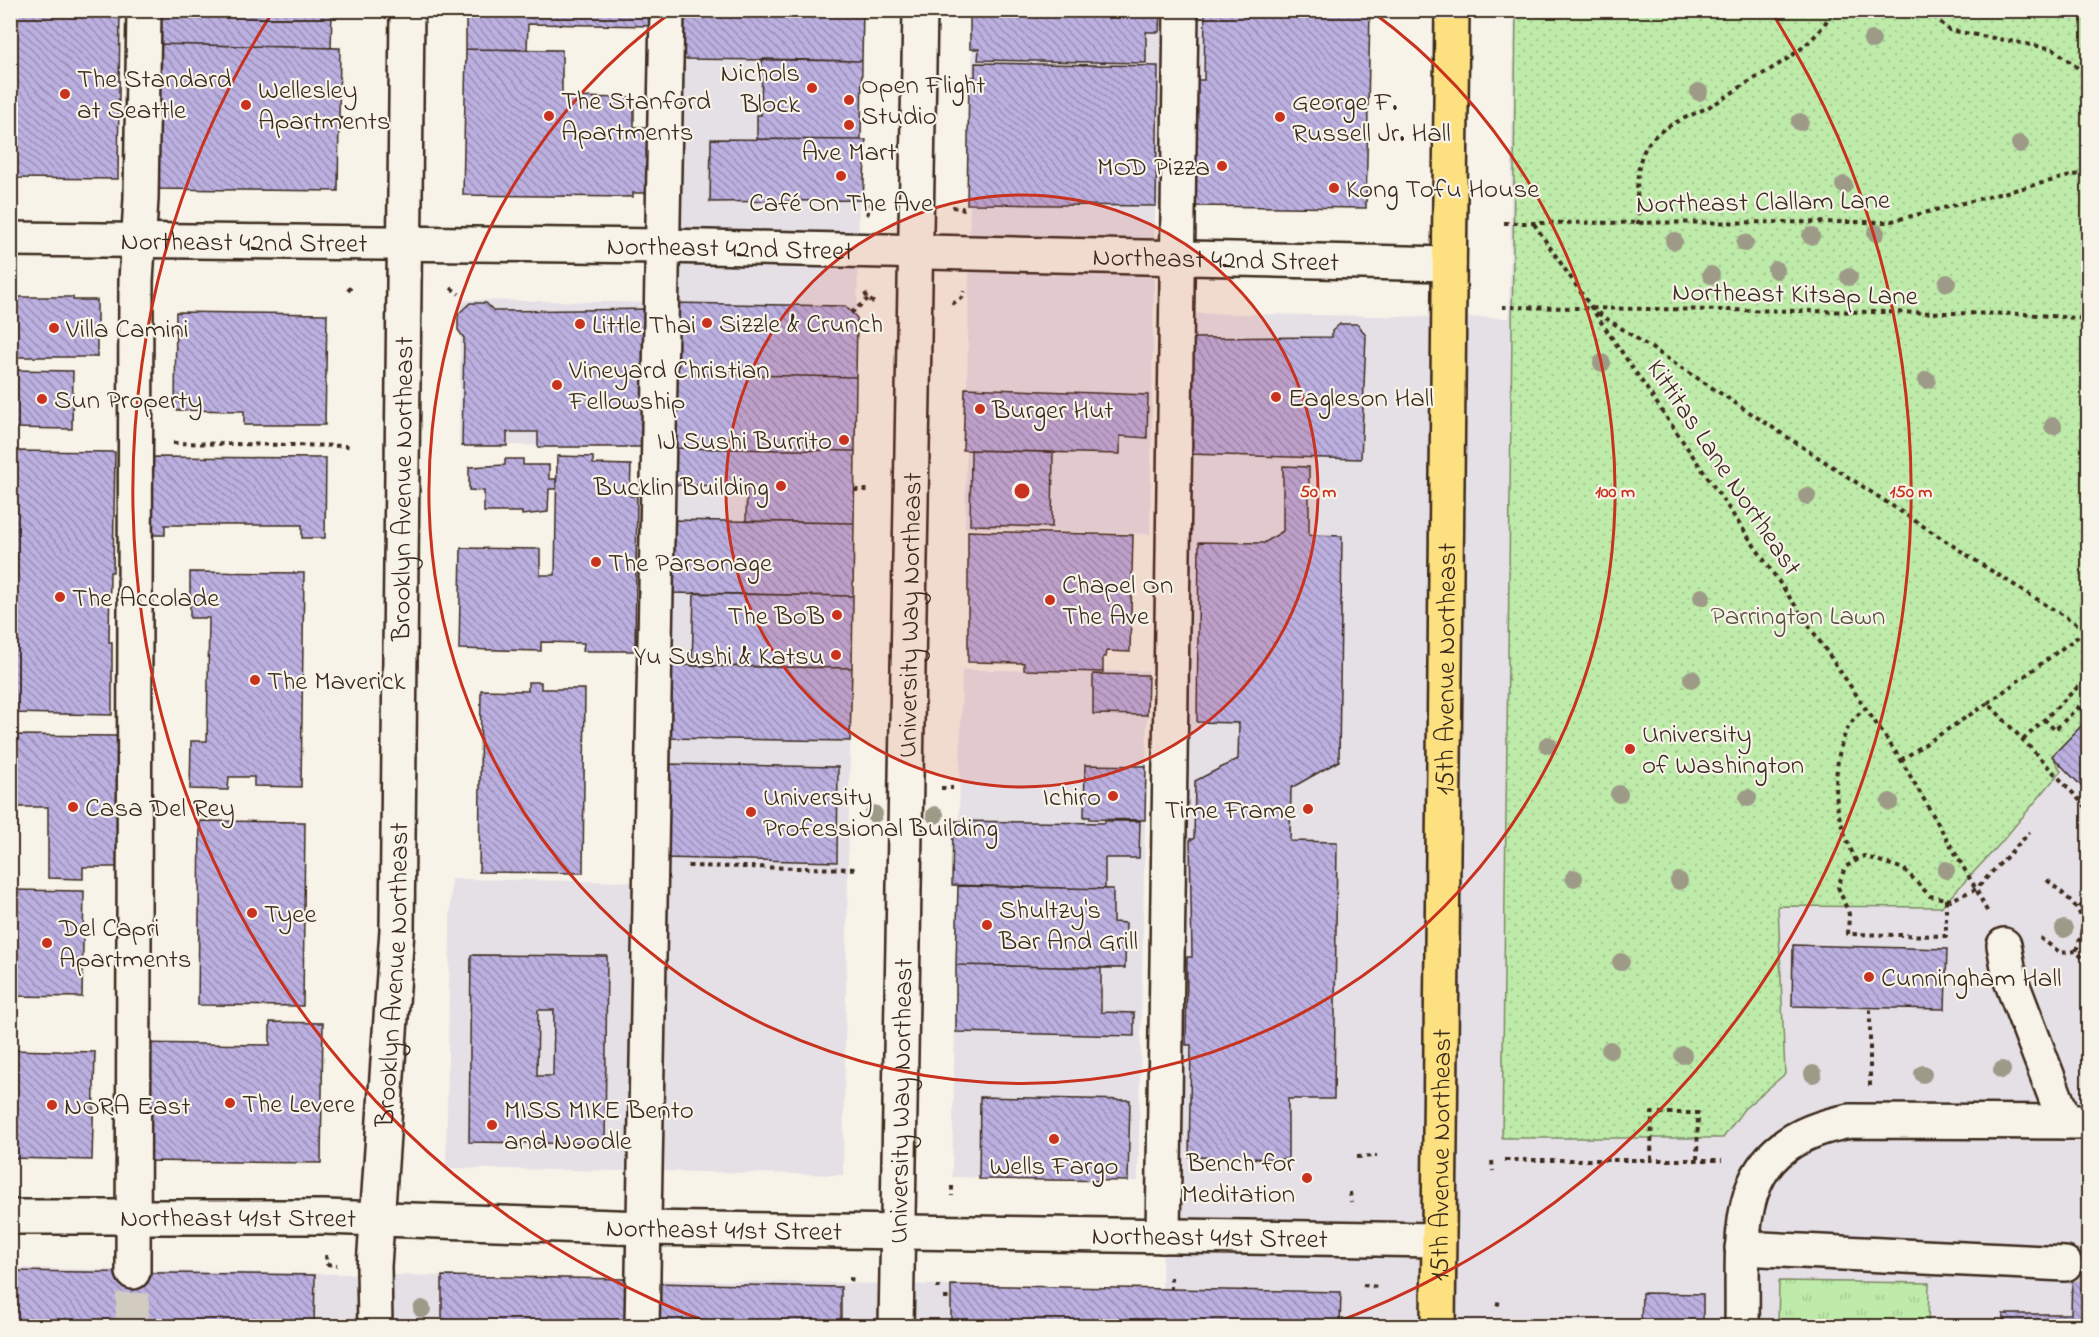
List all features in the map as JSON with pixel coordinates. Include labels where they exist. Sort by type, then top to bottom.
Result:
[{"type":"main road","name":"15th Avenue Northeast","points":[[1438,1326],[1452,10]]},
{"type":"street","points":[[133,1272],[136,281],[139,241],[144,10]]},
{"type":"street","name":"Brooklyn Avenue Northeast","points":[[375,1326],[374,1266],[397,930],[407,10]]},
{"type":"street","points":[[642,1326],[667,10]]},
{"type":"street","name":"University Way Northeast","points":[[896,1326],[920,10]]},
{"type":"street","points":[[1163,1236],[1180,10]]},
{"type":"street","name":"Northeast 42nd Street","points":[[10,239],[664,246],[1449,264]]},
{"type":"street","points":[[1742,1326],[1744,1213],[1759,1174],[1780,1150],[1813,1130],[1850,1121],[2077,1122],[2010,978],[2004,945]]},
{"type":"street","name":"Northeast 41st Street","points":[[10,1217],[133,1219],[324,1217],[644,1228],[1438,1240]]},
{"type":"street","points":[[1742,1248],[2066,1264]]},
{"type":"path","points":[[1638,224],[1638,172],[1644,150],[1651,141],[1661,131],[1712,105],[1799,53],[1823,29],[1833,10]]},
{"type":"path","points":[[1927,10],[1949,30],[2054,49],[2088,76]]},
{"type":"path","points":[[339,119],[356,119]]},
{"type":"path","name":"Northeast Clallam Lane","points":[[1504,223],[1888,222],[2088,173]]},
{"type":"path","points":[[871,204],[880,203]]},
{"type":"path","name":"Kittitas Lane Northeast","points":[[1534,224],[1901,760],[1980,899]]},
{"type":"path","points":[[348,291],[352,286]]},
{"type":"path","points":[[451,288],[459,294]]},
{"type":"path","points":[[866,293],[868,299],[875,303]]},
{"type":"path","points":[[952,305],[963,297]]},
{"type":"path","points":[[851,312],[868,299]]},
{"type":"path","name":"Northeast Kitsap Lane","points":[[1502,307],[2025,315],[2088,319]]},
{"type":"path","points":[[1595,310],[1987,568],[2088,630],[1988,703],[1901,760]]},
{"type":"path","points":[[135,442],[349,446]]},
{"type":"path","points":[[854,490],[868,490]]},
{"type":"path","points":[[2023,740],[2088,677]]},
{"type":"path","points":[[2044,719],[2055,730],[2088,697]]},
{"type":"path","points":[[1988,703],[2088,809]]},
{"type":"path","points":[[2079,707],[2088,716]]},
{"type":"path","points":[[1856,861],[1837,804],[1837,779],[1841,747],[1848,726],[1854,716],[1865,709]]},
{"type":"path","points":[[1946,899],[1946,936],[1848,934],[1849,914],[1838,886],[1845,867],[1864,856],[1904,869],[1930,896],[1946,899],[1951,900],[1976,889],[2030,832]]},
{"type":"path","points":[[652,866],[858,869]]},
{"type":"path","points":[[2047,880],[2079,908],[2084,930],[2076,951],[2088,964]]},
{"type":"path","points":[[2079,908],[2088,899]]},
{"type":"path","points":[[1870,1007],[1870,1072]]},
{"type":"path","points":[[1651,1160],[1652,1113],[1698,1113],[1697,1160]]},
{"type":"path","points":[[1357,1157],[1377,1156]]},
{"type":"path","points":[[1505,1160],[1722,1160]]},
{"type":"path","points":[[1492,1161],[1493,1171]]},
{"type":"path","points":[[952,1186],[952,1196]]},
{"type":"path","points":[[1171,1277],[1171,1289]]},
{"type":"path","points":[[849,1279],[857,1280]]},
{"type":"path","points":[[1363,1285],[1378,1287]]},
{"type":"path","points":[[936,1287],[944,1287]]},
{"type":"path","points":[[944,1298],[951,1298]]},
{"type":"shaded area","points":[[677,11],[862,11],[843,1175],[658,1171],[670,448],[459,444],[461,300],[672,303]]},
{"type":"shaded area","points":[[973,11],[1370,11],[1367,208],[1155,205],[1150,534],[965,528]]},
{"type":"shaded area","name":"University of Washington","points":[[1514,11],[2088,11],[2088,1326],[11,1326],[11,1268],[1162,1289],[1178,313],[1509,318]]},
{"type":"shaded area","points":[[962,670],[1148,671],[1138,1181],[952,1177]]},
{"type":"shaded area","points":[[451,879],[637,882],[632,1171],[446,1168]]},
{"type":"green space","name":"Parrington Lawn","points":[[1516,11],[2088,11],[2088,719],[2052,756],[2061,771],[1999,845],[1941,907],[1778,906],[1785,1074],[1744,1109],[1723,1138],[1502,1138]]},
{"type":"green space","points":[[1779,1281],[1929,1283],[1928,1326],[1778,1326]]},
{"type":"building","name":"The Standard at Seattle","points":[[10,10],[120,10],[118,179],[10,178]]},
{"type":"building","points":[[157,10],[332,10],[331,48],[156,44]]},
{"type":"building","points":[[466,10],[654,10],[654,26],[528,24],[527,50],[466,49]]},
{"type":"building","points":[[683,10],[863,10],[862,61],[682,59]]},
{"type":"building","points":[[970,10],[1160,10],[1159,32],[1146,32],[1146,63],[978,60],[979,49],[970,49]]},
{"type":"building","name":"George F. Russell Jr. Hall","points":[[1205,10],[1370,10],[1366,208],[1192,206],[1193,80],[1204,80]]},
{"type":"building","name":"Wellesley Apartments","points":[[154,44],[340,48],[338,191],[152,189]]},
{"type":"building","name":"The Stanford Apartments","points":[[466,49],[562,50],[562,97],[634,98],[634,127],[650,127],[650,193],[633,193],[633,197],[463,195]]},
{"type":"building","name":"Nichols Block","points":[[762,59],[862,61],[861,140],[757,139],[757,115],[761,115]]},
{"type":"building","points":[[975,63],[1158,66],[1156,206],[967,204],[969,77],[975,77]]},
{"type":"building","points":[[711,139],[866,140],[863,200],[710,202]]},
{"type":"building","name":"Villa Camini","points":[[10,297],[73,297],[73,300],[97,300],[97,357],[10,357]]},
{"type":"building","name":"Vineyard Christian Fellowship","points":[[470,303],[486,303],[494,311],[652,309],[650,447],[538,447],[538,432],[507,432],[507,446],[462,446],[464,338],[458,330],[458,314]]},
{"type":"building","points":[[672,303],[845,306],[857,318],[856,377],[671,374]]},
{"type":"building","points":[[176,312],[327,314],[325,425],[244,425],[244,411],[175,410]]},
{"type":"building","name":"Eagleson Hall","points":[[1340,324],[1358,324],[1366,336],[1361,459],[1187,454],[1188,338],[1332,337],[1332,331]]},
{"type":"building","name":"Sun Property","points":[[10,370],[73,371],[72,429],[10,428]]},
{"type":"building","points":[[671,374],[856,377],[855,451],[670,448]]},
{"type":"building","points":[[965,388],[1148,395],[1147,438],[1120,436],[1120,454],[963,450]]},
{"type":"building","name":"Bucklin Building","points":[[670,448],[855,451],[854,523],[746,521],[747,486],[669,485]]},
{"type":"building","points":[[971,450],[1053,452],[1052,527],[970,525]]},
{"type":"building","name":"The Accolade","points":[[10,451],[115,452],[109,642],[112,642],[112,715],[10,713]]},
{"type":"building","name":"The Parsonage","points":[[557,456],[593,457],[593,464],[631,465],[630,496],[637,496],[635,651],[583,651],[584,643],[541,642],[541,651],[459,649],[461,548],[540,549],[540,575],[555,575]]},
{"type":"building","points":[[143,457],[326,458],[325,538],[302,538],[302,525],[165,525],[165,535],[142,535]]},
{"type":"building","points":[[505,459],[523,459],[523,465],[549,465],[549,479],[556,479],[556,489],[549,489],[548,512],[522,515],[522,512],[484,512],[484,491],[469,490],[469,467],[505,465]]},
{"type":"building","points":[[1283,466],[1309,467],[1309,535],[1342,536],[1339,761],[1291,788],[1290,841],[1337,842],[1334,1099],[1288,1099],[1288,1159],[1189,1157],[1191,1045],[1186,1045],[1187,957],[1192,957],[1190,839],[1194,839],[1195,781],[1238,759],[1239,723],[1197,722],[1199,542],[1264,543],[1283,531]]},
{"type":"building","points":[[669,520],[854,523],[853,596],[667,593]]},
{"type":"building","name":"Chapel On The Ave","points":[[968,531],[1133,535],[1130,652],[1107,651],[1106,657],[1103,657],[1103,672],[1024,670],[1024,663],[968,662]]},
{"type":"building","name":"The Maverick","points":[[190,572],[304,573],[301,787],[254,786],[254,777],[229,777],[228,790],[190,789],[191,741],[207,741],[209,618],[190,618]]},
{"type":"building","points":[[694,593],[853,596],[852,668],[692,666]]},
{"type":"building","points":[[666,665],[852,668],[850,741],[665,738]]},
{"type":"building","points":[[1093,674],[1148,675],[1147,715],[1093,714]]},
{"type":"building","points":[[528,682],[541,682],[541,689],[585,689],[583,873],[479,872],[481,690],[528,691]]},
{"type":"building","points":[[2088,719],[2088,793],[2052,756]]},
{"type":"building","name":"Casa Del Rey","points":[[10,735],[118,736],[117,867],[83,867],[83,879],[48,878],[48,807],[10,807]]},
{"type":"building","name":"University Professional Building","points":[[665,764],[838,767],[837,862],[663,858]]},
{"type":"building","points":[[1085,765],[1146,766],[1145,820],[1084,817]]},
{"type":"building","name":"Tyee","points":[[200,821],[305,822],[303,1006],[198,1005]]},
{"type":"building","points":[[953,821],[1105,823],[1105,821],[1140,821],[1139,858],[1105,858],[1105,889],[952,885]]},
{"type":"building","points":[[958,886],[1113,889],[1113,922],[1126,923],[1125,968],[956,965]]},
{"type":"building","name":"Del Capri Apartments","points":[[10,890],[84,891],[82,997],[10,996]]},
{"type":"building","name":"Cunningham Hall","points":[[1793,945],[1947,949],[1945,1009],[1792,1006]]},
{"type":"building","points":[[471,955],[607,956],[605,1144],[469,1142]],"holes":[[[538,1010],[554,1010],[553,1076],[537,1076]]]},
{"type":"building","points":[[956,965],[1101,968],[1101,1012],[1134,1013],[1134,1036],[956,1032]]},
{"type":"building","name":"The Levere","points":[[270,1022],[323,1023],[321,1163],[137,1161],[138,1043],[270,1045]]},
{"type":"building","name":"NORA East","points":[[10,1050],[95,1052],[92,1160],[10,1158]]},
{"type":"building","name":"Wells Fargo","points":[[980,1097],[1130,1100],[1128,1181],[979,1179]]},
{"type":"building","points":[[10,1271],[315,1275],[314,1326],[10,1326]]},
{"type":"building","points":[[442,1276],[626,1279],[625,1326],[442,1326]]},
{"type":"building","points":[[2072,1276],[2088,1276],[2088,1326],[2003,1326],[2003,1314],[2071,1314]]},
{"type":"building","points":[[654,1283],[841,1287],[841,1326],[653,1326]]},
{"type":"building","points":[[951,1285],[1341,1292],[1340,1326],[951,1326]]},
{"type":"building","points":[[1642,1293],[1703,1294],[1703,1326],[1641,1326]]},
{"type":"tunnel","points":[[2065,1264],[2088,1265]]},
{"type":"tunnel","points":[[132,1326],[133,1272]]},
{"type":"place","name":"Nichols Block","points":[[812,88]]},
{"type":"place","name":"The Standard at Seattle","points":[[65,94]]},
{"type":"place","name":"Open Flight Studio","points":[[849,100]]},
{"type":"place","name":"Wellesley Apartments","points":[[246,105]]},
{"type":"place","name":"The Stanford Apartments","points":[[549,116]]},
{"type":"place","name":"George F. Russell Jr. Hall","points":[[1280,117]]},
{"type":"place","name":"Ave Mart","points":[[849,125]]},
{"type":"place","name":"MOD Pizza","points":[[1222,166]]},
{"type":"place","name":"Café On The Ave","points":[[841,176]]},
{"type":"place","name":"Kong Tofu House","points":[[1334,188]]},
{"type":"place","name":"Sizzle & Crunch","points":[[707,323]]},
{"type":"place","name":"Little Thai","points":[[580,324]]},
{"type":"place","name":"Villa Camini","points":[[54,328]]},
{"type":"place","name":"Vineyard Christian Fellowship","points":[[557,385]]},
{"type":"place","name":"Eagleson Hall","points":[[1276,397]]},
{"type":"place","name":"Sun Property","points":[[42,399]]},
{"type":"place","name":"Burger Hut","points":[[980,409]]},
{"type":"place","name":"IJ Sushi Burrito","points":[[844,440]]},
{"type":"place","name":"Bucklin Building","points":[[781,486]]},
{"type":"place","name":"The Parsonage","points":[[596,562]]},
{"type":"place","name":"The Accolade","points":[[60,597]]},
{"type":"place","name":"Chapel On The Ave","points":[[1050,600]]},
{"type":"place","name":"The BoB","points":[[837,615]]},
{"type":"place","name":"Yu Sushi & Katsu","points":[[836,655]]},
{"type":"place","name":"The Maverick","points":[[255,680]]},
{"type":"place","name":"University of Washington","points":[[1630,749]]},
{"type":"place","name":"Ichiro","points":[[1113,796]]},
{"type":"place","name":"Casa Del Rey","points":[[73,807]]},
{"type":"place","name":"Time Frame","points":[[1308,809]]},
{"type":"place","name":"University Professional Building","points":[[751,812]]},
{"type":"place","name":"Tyee","points":[[252,913]]},
{"type":"place","name":"Shultzy's Bar And Grill","points":[[987,925]]},
{"type":"place","name":"Del Capri Apartments","points":[[47,943]]},
{"type":"place","name":"Cunningham Hall","points":[[1869,977]]},
{"type":"place","name":"The Levere","points":[[230,1103]]},
{"type":"place","name":"NORA East","points":[[52,1105]]},
{"type":"place","name":"MISS MIKE Bento and Noodle","points":[[492,1125]]},
{"type":"place","name":"Wells Fargo","points":[[1054,1139]]},
{"type":"place","name":"Bench for Meditation","points":[[1307,1178]]}]
